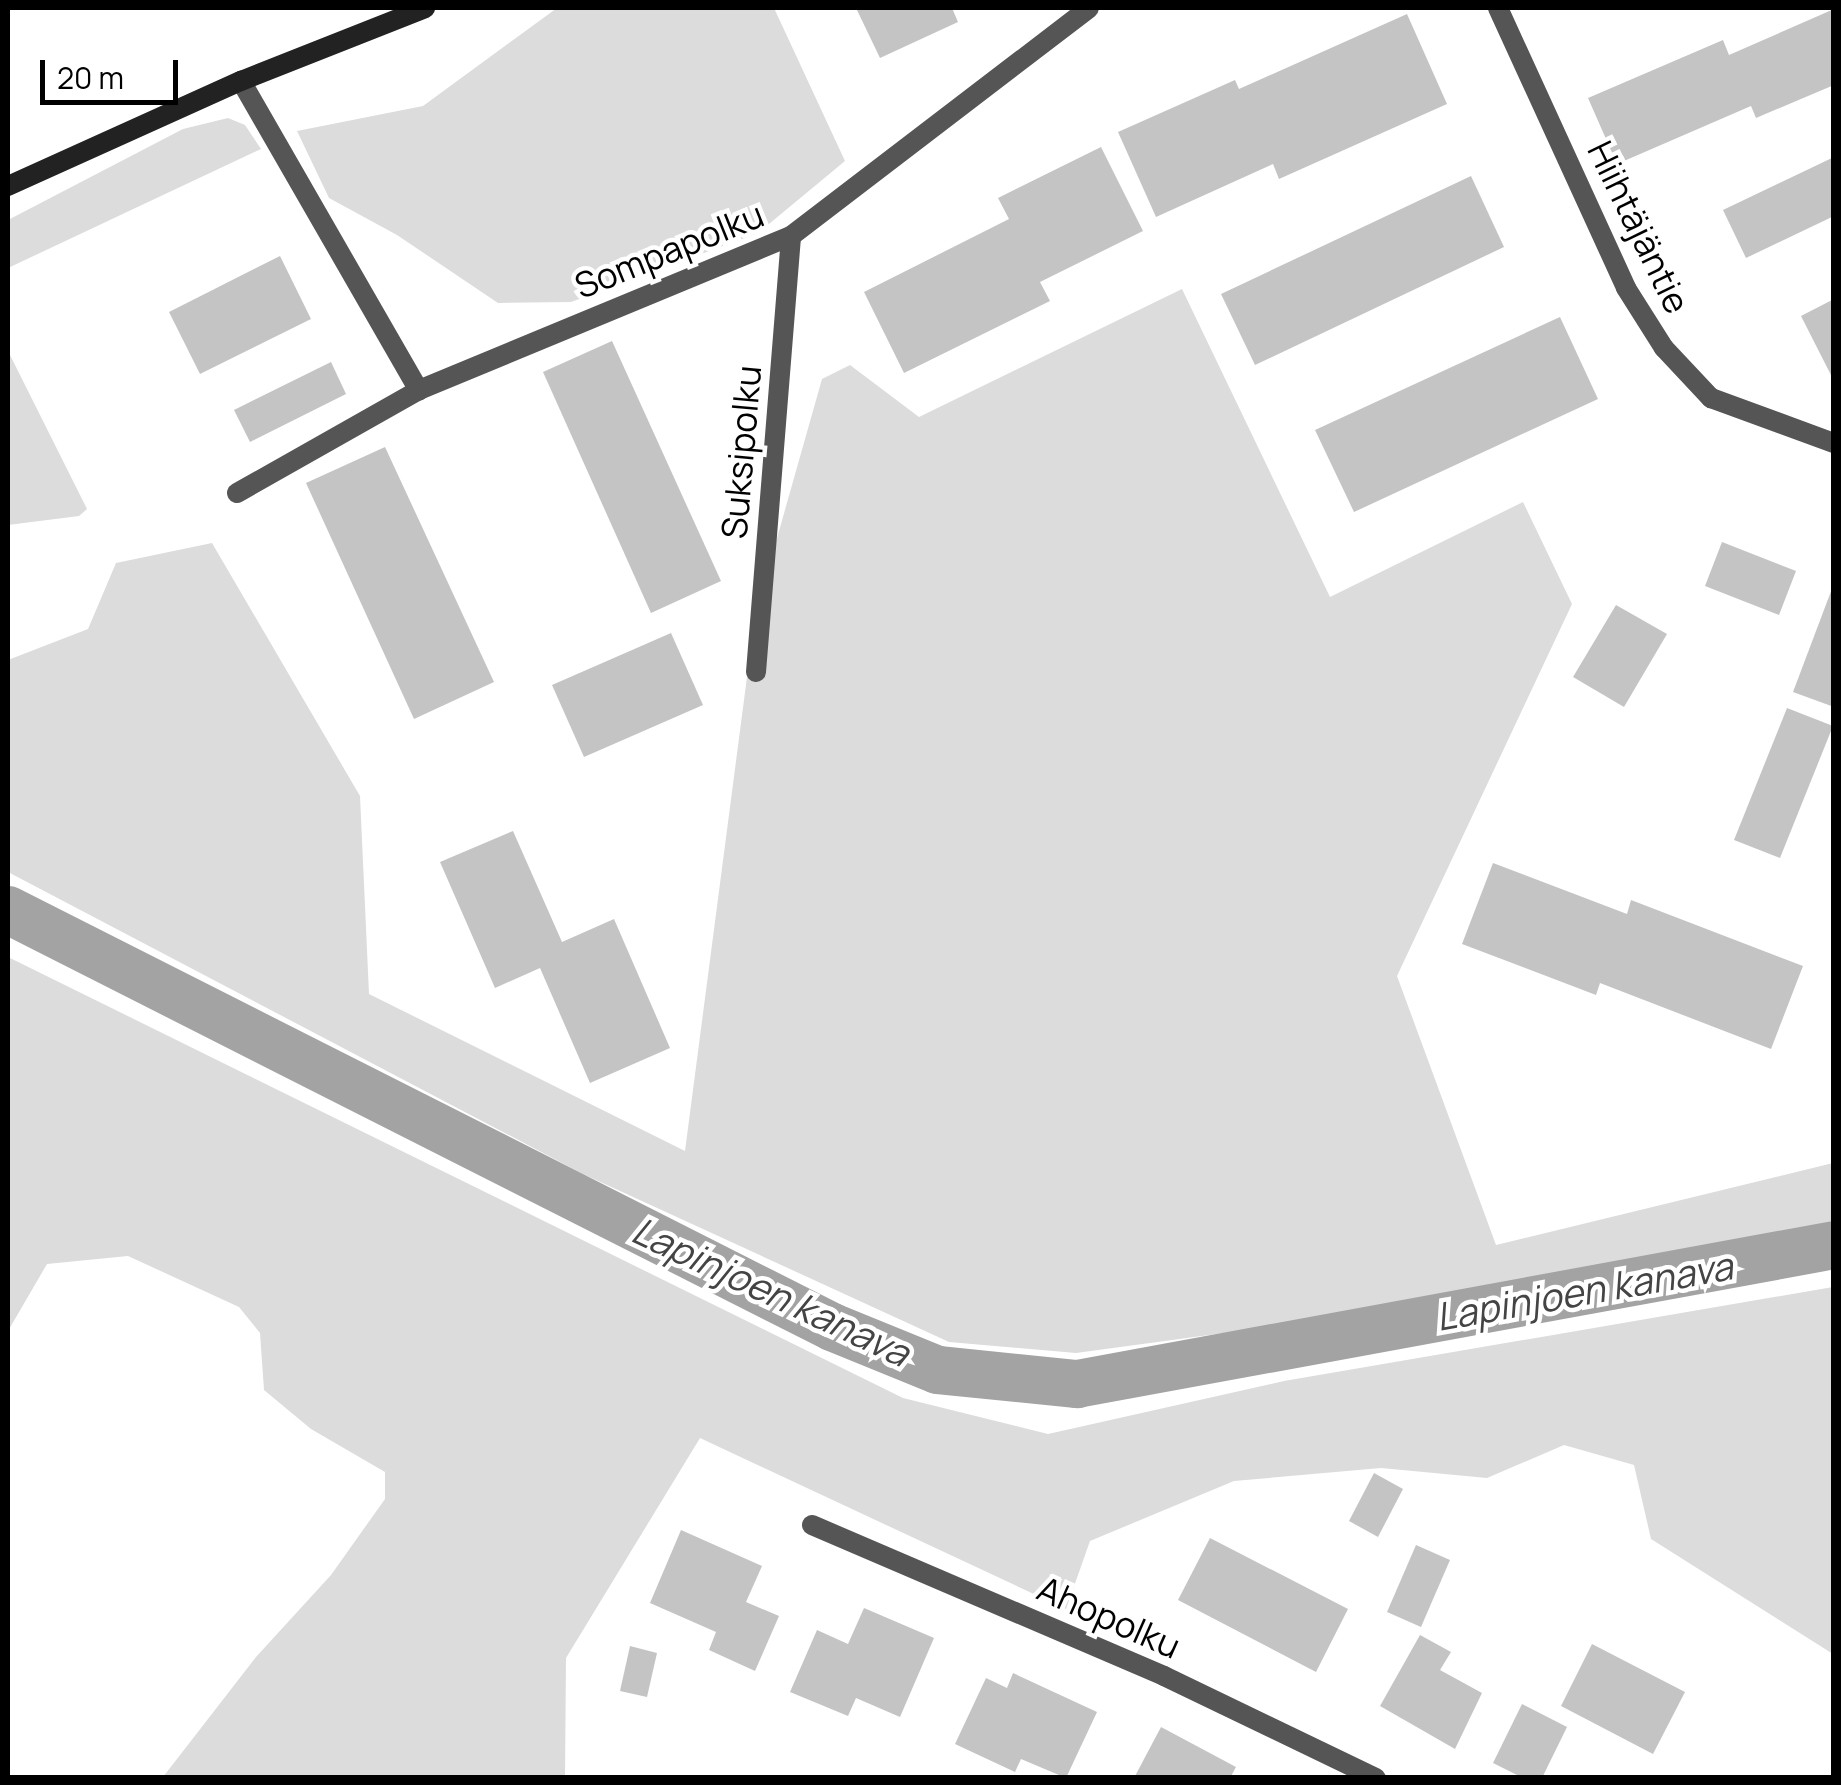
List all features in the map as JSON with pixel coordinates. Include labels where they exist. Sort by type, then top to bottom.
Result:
[{"type":"main road","points":[[8,186],[240,80],[425,8]]},
{"type":"street","name":"Sompapolku","points":[[237,493],[418,390],[791,236],[1089,8]]},
{"type":"street","name":"Hiihtäjäntie","points":[[1498,8],[1626,288],[1664,348],[1712,398],[1834,443]]},
{"type":"street","points":[[240,80],[418,390]]},
{"type":"street","name":"Suksipolku","points":[[756,672],[791,236]]},
{"type":"street","name":"Ahopolku","points":[[812,1524],[1164,1676],[1376,1778]]},
{"type":"shaded area","points":[[557,8],[774,8],[845,161],[758,233],[571,302],[498,303],[397,235],[329,198],[297,131],[423,106]]},
{"type":"shaded area","points":[[228,118],[245,125],[261,149],[8,268],[8,220],[183,129]]},
{"type":"shaded area","points":[[1182,289],[1330,597],[1523,502],[1572,604],[1397,976],[1496,1245],[1833,1163],[1833,1226],[1328,1319],[1076,1353],[949,1342],[583,1174],[8,872],[8,660],[88,629],[116,563],[212,543],[360,796],[369,994],[685,1151],[755,616],[822,379],[850,365],[919,417]]},
{"type":"shaded area","points":[[8,351],[87,509],[79,516],[8,525]]},
{"type":"shaded area","points":[[8,957],[903,1398],[1048,1434],[1284,1381],[1833,1287],[1833,1654],[1651,1539],[1634,1465],[1564,1445],[1487,1478],[1381,1468],[1234,1481],[1090,1541],[1066,1609],[700,1438],[566,1658],[565,1777],[163,1777],[256,1657],[331,1575],[385,1499],[385,1472],[311,1429],[264,1390],[260,1333],[239,1307],[128,1256],[47,1264],[8,1331]]},
{"type":"building","points":[[856,8],[952,8],[958,22],[880,58]]},
{"type":"building","points":[[1834,9],[1834,85],[1756,118],[1751,106],[1617,164],[1588,98],[1723,40],[1729,55]]},
{"type":"building","points":[[1407,14],[1447,104],[1279,179],[1273,164],[1156,217],[1118,132],[1235,80],[1239,89]]},
{"type":"building","points":[[1101,147],[1143,231],[1040,282],[1050,301],[904,373],[864,292],[1009,219],[998,198]]},
{"type":"building","points":[[1834,157],[1834,216],[1746,258],[1723,210]]},
{"type":"building","points":[[1471,176],[1504,247],[1255,365],[1221,294]]},
{"type":"building","points":[[280,256],[311,319],[200,374],[169,312]]},
{"type":"building","points":[[1834,299],[1834,381],[1801,316]]},
{"type":"building","points":[[1560,317],[1598,399],[1354,512],[1315,430]]},
{"type":"building","points":[[612,341],[721,581],[651,613],[543,372]]},
{"type":"building","points":[[331,362],[346,394],[250,442],[234,410]]},
{"type":"building","points":[[385,447],[494,682],[414,719],[306,483]]},
{"type":"building","points":[[1722,542],[1796,571],[1779,615],[1705,586]]},
{"type":"building","points":[[1834,586],[1834,707],[1793,692]]},
{"type":"building","points":[[1616,605],[1667,634],[1624,707],[1573,677]]},
{"type":"building","points":[[671,633],[703,705],[584,757],[552,685]]},
{"type":"building","points":[[1787,708],[1833,726],[1780,858],[1734,840]]},
{"type":"building","points":[[513,831],[562,942],[614,919],[670,1048],[590,1083],[540,968],[495,988],[440,862]]},
{"type":"building","points":[[1493,863],[1627,914],[1631,900],[1803,966],[1771,1049],[1600,983],[1596,995],[1462,944]]},
{"type":"building","points":[[1374,1473],[1403,1489],[1378,1537],[1349,1521]]},
{"type":"building","points":[[681,1530],[762,1566],[746,1602],[779,1616],[755,1671],[709,1650],[716,1632],[650,1603]]},
{"type":"building","points":[[1210,1538],[1348,1609],[1316,1672],[1178,1600]]},
{"type":"building","points":[[1416,1545],[1450,1560],[1421,1627],[1387,1612]]},
{"type":"building","points":[[864,1608],[934,1638],[900,1717],[856,1698],[848,1716],[790,1692],[817,1630],[848,1644]]},
{"type":"building","points":[[1420,1635],[1451,1652],[1440,1670],[1482,1693],[1455,1749],[1380,1706]]},
{"type":"building","points":[[1592,1644],[1685,1692],[1653,1754],[1561,1706]]},
{"type":"building","points":[[630,1646],[657,1653],[647,1697],[620,1691]]},
{"type":"building","points":[[1013,1673],[1097,1712],[1066,1778],[1021,1759],[1015,1772],[955,1744],[986,1678],[1007,1688]]},
{"type":"building","points":[[1522,1704],[1567,1727],[1542,1778],[1523,1778],[1493,1763]]},
{"type":"building","points":[[1161,1727],[1236,1767],[1230,1778],[1134,1778]]},
{"type":"waterway","name":"Lapinjoen kanava","points":[[8,910],[832,1327],[938,1370],[1077,1384],[1834,1245]]}]
